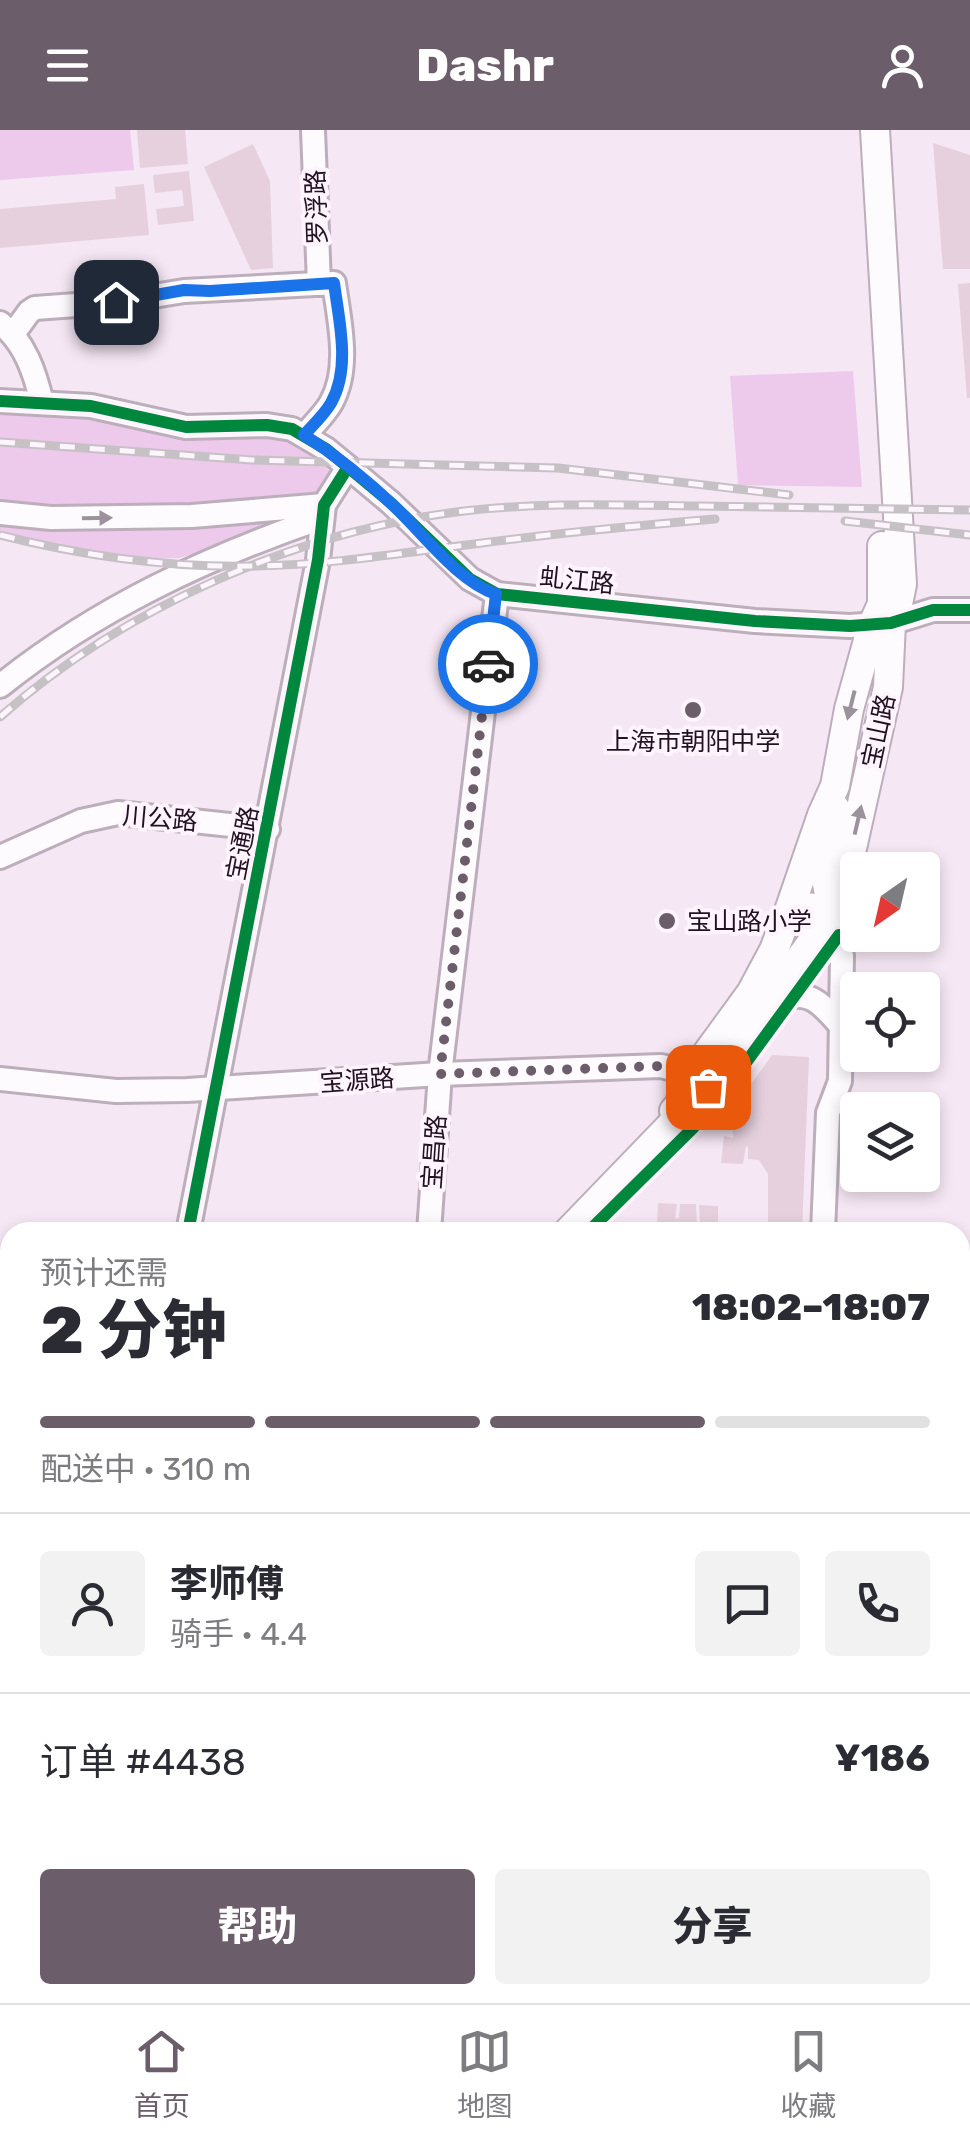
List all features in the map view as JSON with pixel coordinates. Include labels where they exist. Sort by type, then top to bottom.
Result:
[{"type":"main road","name":"宝山路","points":[[577,1222],[773,998],[832,914],[842,893],[888,687],[882,624],[881,356],[862,130]]},
{"type":"main road","name":"宝山路","points":[[562,1222],[700,1081],[751,994],[774,950],[834,786],[849,709],[882,624],[897,609],[902,584],[875,130]]},
{"type":"main road","points":[[832,914],[827,884],[835,818],[834,786]]},
{"type":"street","name":"罗浮路","points":[[304,435],[326,410],[339,384],[341,357],[326,283],[313,130]]},
{"type":"street","points":[[42,403],[31,365],[7,328],[36,308],[116,302],[184,290],[326,283]]},
{"type":"street","name":"虬江路","points":[[0,402],[102,408],[186,427],[267,425],[292,429],[348,466],[470,579],[496,594],[754,621],[882,624],[933,610],[970,610]]},
{"type":"street","name":"宝通路","points":[[190,1222],[268,829],[318,560],[322,512],[348,466]]},
{"type":"street","points":[[0,513],[51,518],[322,512]]},
{"type":"street","points":[[0,686],[59,641],[134,597],[322,512]]},
{"type":"street","name":"宝昌路","points":[[430,1222],[440,1074],[496,594]]},
{"type":"street","name":"川公路","points":[[0,857],[82,821],[118,813],[268,829]]},
{"type":"street","points":[[790,908],[802,903],[818,904],[832,914],[842,956],[842,972]]},
{"type":"street","points":[[773,998],[796,994],[812,998],[840,1026]]},
{"type":"street","name":"宝源路","points":[[0,1079],[116,1091],[661,1066],[700,1081]]},
{"type":"street","points":[[823,1222],[828,1113],[840,1072]]},
{"type":"shaded area","points":[[0,130],[130,130],[134,170],[0,180]]},
{"type":"shaded area","points":[[853,371],[862,487],[738,485],[730,376]]},
{"type":"shaded area","points":[[0,408],[275,430],[307,443],[333,476],[321,518],[179,558],[118,559],[47,547],[0,535]]},
{"type":"building","points":[[137,130],[185,130],[188,164],[140,168]]},
{"type":"building","points":[[933,143],[970,155],[970,269],[943,269]]},
{"type":"building","points":[[253,144],[270,181],[273,268],[251,270],[204,167]]},
{"type":"building","points":[[189,171],[194,221],[158,225],[156,209],[184,206],[182,190],[155,193],[153,175]]},
{"type":"building","points":[[144,184],[149,235],[0,248],[0,209],[116,199],[115,187]]},
{"type":"building","points":[[970,283],[970,398],[967,398],[958,284]]},
{"type":"building","points":[[772,1055],[809,1057],[802,1222],[768,1222],[768,1174],[759,1160],[748,1159],[748,1147],[743,1164],[721,1163],[724,1136],[733,1138],[729,1115]]},
{"type":"building","points":[[658,1203],[677,1204],[675,1219],[679,1218],[680,1204],[696,1204],[697,1222],[657,1222]]},
{"type":"building","points":[[699,1205],[718,1206],[718,1222],[700,1222]]},
{"type":"railway","points":[[0,442],[252,460],[558,468],[789,495]]},
{"type":"railway","points":[[0,717],[101,642],[213,581],[273,557],[395,522],[456,512],[546,505],[970,510]]},
{"type":"railway","points":[[0,535],[127,559],[255,566],[335,561],[715,519]]},
{"type":"railway","points":[[845,521],[970,535]]},
{"type":"cycle path","points":[[0,401],[91,406],[186,427],[267,425],[292,429],[326,449],[391,503],[470,579],[497,594],[755,621],[850,626],[891,623],[933,610],[970,610]]},
{"type":"cycle path","points":[[190,1222],[318,560],[324,505],[348,467]]},
{"type":"cycle path","points":[[598,1222],[693,1128],[731,1083],[839,935]]},
{"type":"way so far","points":[[488,664],[440,1074],[661,1066],[692,1074],[708,1087]]},
{"type":"place","name":"上海市朝阳中学","points":[[693,710]]},
{"type":"place","name":"宝山路小学","points":[[667,921]]},
{"type":"route","points":[[116,302],[184,290],[334,283],[341,357],[339,384],[332,402],[304,435],[391,503],[470,579],[496,594],[488,664]]}]
